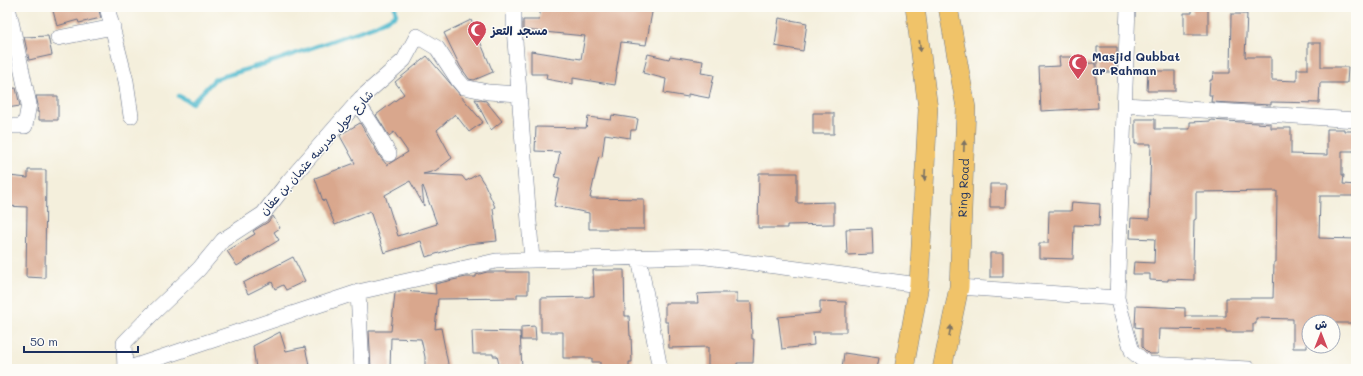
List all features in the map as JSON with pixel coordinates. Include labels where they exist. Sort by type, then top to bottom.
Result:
[{"type":"main road","points":[[904,369],[920,285],[928,109],[915,7]]},
{"type":"main road","name":"Ring Road","points":[[942,369],[959,287],[966,108],[948,7]]},
{"type":"street","points":[[7,126],[25,126],[29,104],[8,7]]},
{"type":"street","points":[[107,7],[126,81],[132,116]]},
{"type":"street","points":[[514,7],[514,28],[532,260]]},
{"type":"street","points":[[1128,7],[1118,298],[1132,351],[1146,364],[1249,369]]},
{"type":"street","points":[[58,38],[112,27]]},
{"type":"street","name":"شارع حول مدرسه عثمان بن عفان","points":[[126,369],[124,343],[199,268],[223,240],[263,214],[288,182],[357,102],[404,60],[417,36],[437,48],[464,88],[488,92],[519,94]]},
{"type":"street","points":[[357,102],[389,154]]},
{"type":"street","points":[[1125,105],[1356,120]]},
{"type":"street","points":[[126,369],[358,292],[496,261],[699,256],[920,285]]},
{"type":"street","points":[[639,258],[660,369]]},
{"type":"street","points":[[959,287],[1118,298]]},
{"type":"street","points":[[358,292],[362,369]]},
{"type":"building","points":[[52,7],[98,7],[101,18],[79,23],[78,20],[57,26]]},
{"type":"building","points":[[541,7],[653,7],[646,45],[621,42],[615,85],[573,78],[573,84],[546,79],[547,74],[531,74],[531,51],[581,59],[585,36],[523,30],[523,20],[539,20]]},
{"type":"building","points":[[1192,7],[1208,7],[1208,35],[1184,35],[1184,13],[1192,13]]},
{"type":"building","points":[[1231,14],[1247,14],[1245,57],[1271,57],[1272,80],[1297,81],[1297,69],[1308,69],[1308,43],[1321,43],[1321,67],[1348,67],[1347,83],[1320,83],[1319,103],[1271,102],[1271,105],[1211,102],[1212,95],[1209,95],[1210,80],[1212,80],[1213,73],[1230,73]]},
{"type":"building","points":[[779,18],[807,23],[803,51],[775,46]]},
{"type":"building","points":[[471,20],[493,72],[474,80],[469,79],[460,66],[444,33]]},
{"type":"building","points":[[48,36],[52,55],[29,60],[24,37]]},
{"type":"building","points":[[1097,47],[1117,47],[1117,72],[1097,72]]},
{"type":"building","points":[[648,54],[669,59],[670,56],[703,61],[701,73],[714,75],[709,98],[688,94],[688,97],[664,93],[666,79],[643,73]]},
{"type":"building","points":[[427,56],[483,122],[469,132],[455,114],[437,130],[452,158],[435,171],[423,174],[462,176],[466,181],[478,174],[495,207],[493,208],[497,241],[468,244],[426,257],[421,241],[384,253],[370,211],[335,225],[325,200],[323,201],[315,178],[355,163],[340,136],[343,133],[360,123],[381,158],[387,165],[408,152],[394,132],[389,136],[376,115],[404,94],[395,82]],"holes":[[[410,181],[424,206],[423,186],[437,224],[398,236],[385,195]]]},
{"type":"building","points":[[1059,57],[1072,57],[1073,64],[1095,63],[1098,108],[1041,111],[1039,67],[1060,66]]},
{"type":"building","points":[[1148,71],[1175,71],[1175,91],[1147,91]]},
{"type":"building","points":[[16,88],[20,106],[7,108],[7,89]]},
{"type":"building","points":[[36,96],[58,96],[58,120],[39,120]]},
{"type":"building","points":[[475,99],[486,101],[502,121],[491,130]]},
{"type":"building","points":[[813,113],[834,113],[834,134],[813,134]]},
{"type":"building","points":[[612,115],[638,119],[636,130],[631,130],[630,138],[605,134],[602,157],[599,156],[590,198],[644,199],[644,229],[589,229],[589,213],[554,206],[560,178],[555,177],[560,152],[535,151],[536,127],[586,128],[588,117],[611,120]]},
{"type":"building","points":[[1135,119],[1155,119],[1155,129],[1190,129],[1190,122],[1211,120],[1271,124],[1271,128],[1291,128],[1291,154],[1327,155],[1327,129],[1356,131],[1356,151],[1342,151],[1342,175],[1344,175],[1343,184],[1356,185],[1356,196],[1320,196],[1319,238],[1356,239],[1356,323],[1341,323],[1341,314],[1301,314],[1301,348],[1293,348],[1293,319],[1256,318],[1256,324],[1253,324],[1253,332],[1159,329],[1158,354],[1149,354],[1142,347],[1142,328],[1135,327],[1136,306],[1185,308],[1185,316],[1226,316],[1226,298],[1273,298],[1274,262],[1276,262],[1277,191],[1196,192],[1196,219],[1194,220],[1194,280],[1150,280],[1150,274],[1133,274],[1134,262],[1154,263],[1155,239],[1130,238],[1131,218],[1149,219],[1151,144],[1135,144]]},
{"type":"building","points":[[28,170],[46,170],[45,278],[26,277],[27,207],[7,206],[7,187],[9,176],[28,178]]},
{"type":"building","points":[[759,173],[797,173],[797,203],[834,202],[834,224],[787,225],[787,228],[758,228]]},
{"type":"building","points":[[990,184],[1006,184],[1005,207],[990,207]]},
{"type":"building","points":[[1072,202],[1100,204],[1099,226],[1074,225],[1073,259],[1039,258],[1039,243],[1048,243],[1049,211],[1071,211]]},
{"type":"building","points":[[273,216],[280,228],[274,232],[279,240],[237,266],[227,251],[255,234],[253,231],[268,222]]},
{"type":"building","points":[[872,228],[873,254],[847,255],[846,229]]},
{"type":"building","points":[[990,253],[1003,253],[1003,277],[990,277]]},
{"type":"building","points":[[293,257],[305,281],[286,290],[283,285],[275,289],[272,282],[248,294],[243,283]]},
{"type":"building","points":[[593,270],[624,270],[625,316],[629,316],[631,336],[632,362],[629,362],[629,369],[600,369],[600,362],[592,362],[592,358],[563,358],[563,332],[541,332],[541,298],[594,296]]},
{"type":"building","points":[[487,272],[528,272],[528,294],[517,294],[517,298],[438,299],[435,329],[441,328],[449,369],[425,369],[425,357],[421,339],[391,338],[390,369],[371,369],[369,331],[391,331],[395,293],[404,291],[436,294],[435,284],[466,277],[476,277],[476,275]]},
{"type":"building","points":[[737,293],[737,302],[751,302],[752,339],[754,339],[753,363],[737,363],[737,369],[708,369],[708,347],[669,348],[668,322],[665,322],[665,303],[698,303],[697,294]]},
{"type":"building","points":[[820,301],[846,302],[846,332],[813,332],[814,345],[782,349],[778,317],[820,313]]},
{"type":"building","points":[[535,326],[536,340],[521,340],[521,327]]},
{"type":"building","points":[[472,331],[520,332],[522,369],[500,369],[497,356],[493,356],[493,354],[473,354]]},
{"type":"building","points":[[280,332],[286,351],[305,347],[310,369],[256,369],[253,346]]},
{"type":"building","points":[[844,353],[879,358],[877,369],[842,369]]},
{"type":"waterway","points":[[179,96],[192,103],[215,79],[277,60],[374,26],[396,15],[395,7]]},
{"type":"place","name":"مسجد التعز","points":[[477,47]]},
{"type":"place","name":"Masjid Qubbat ar Rahman","points":[[1078,80]]}]
